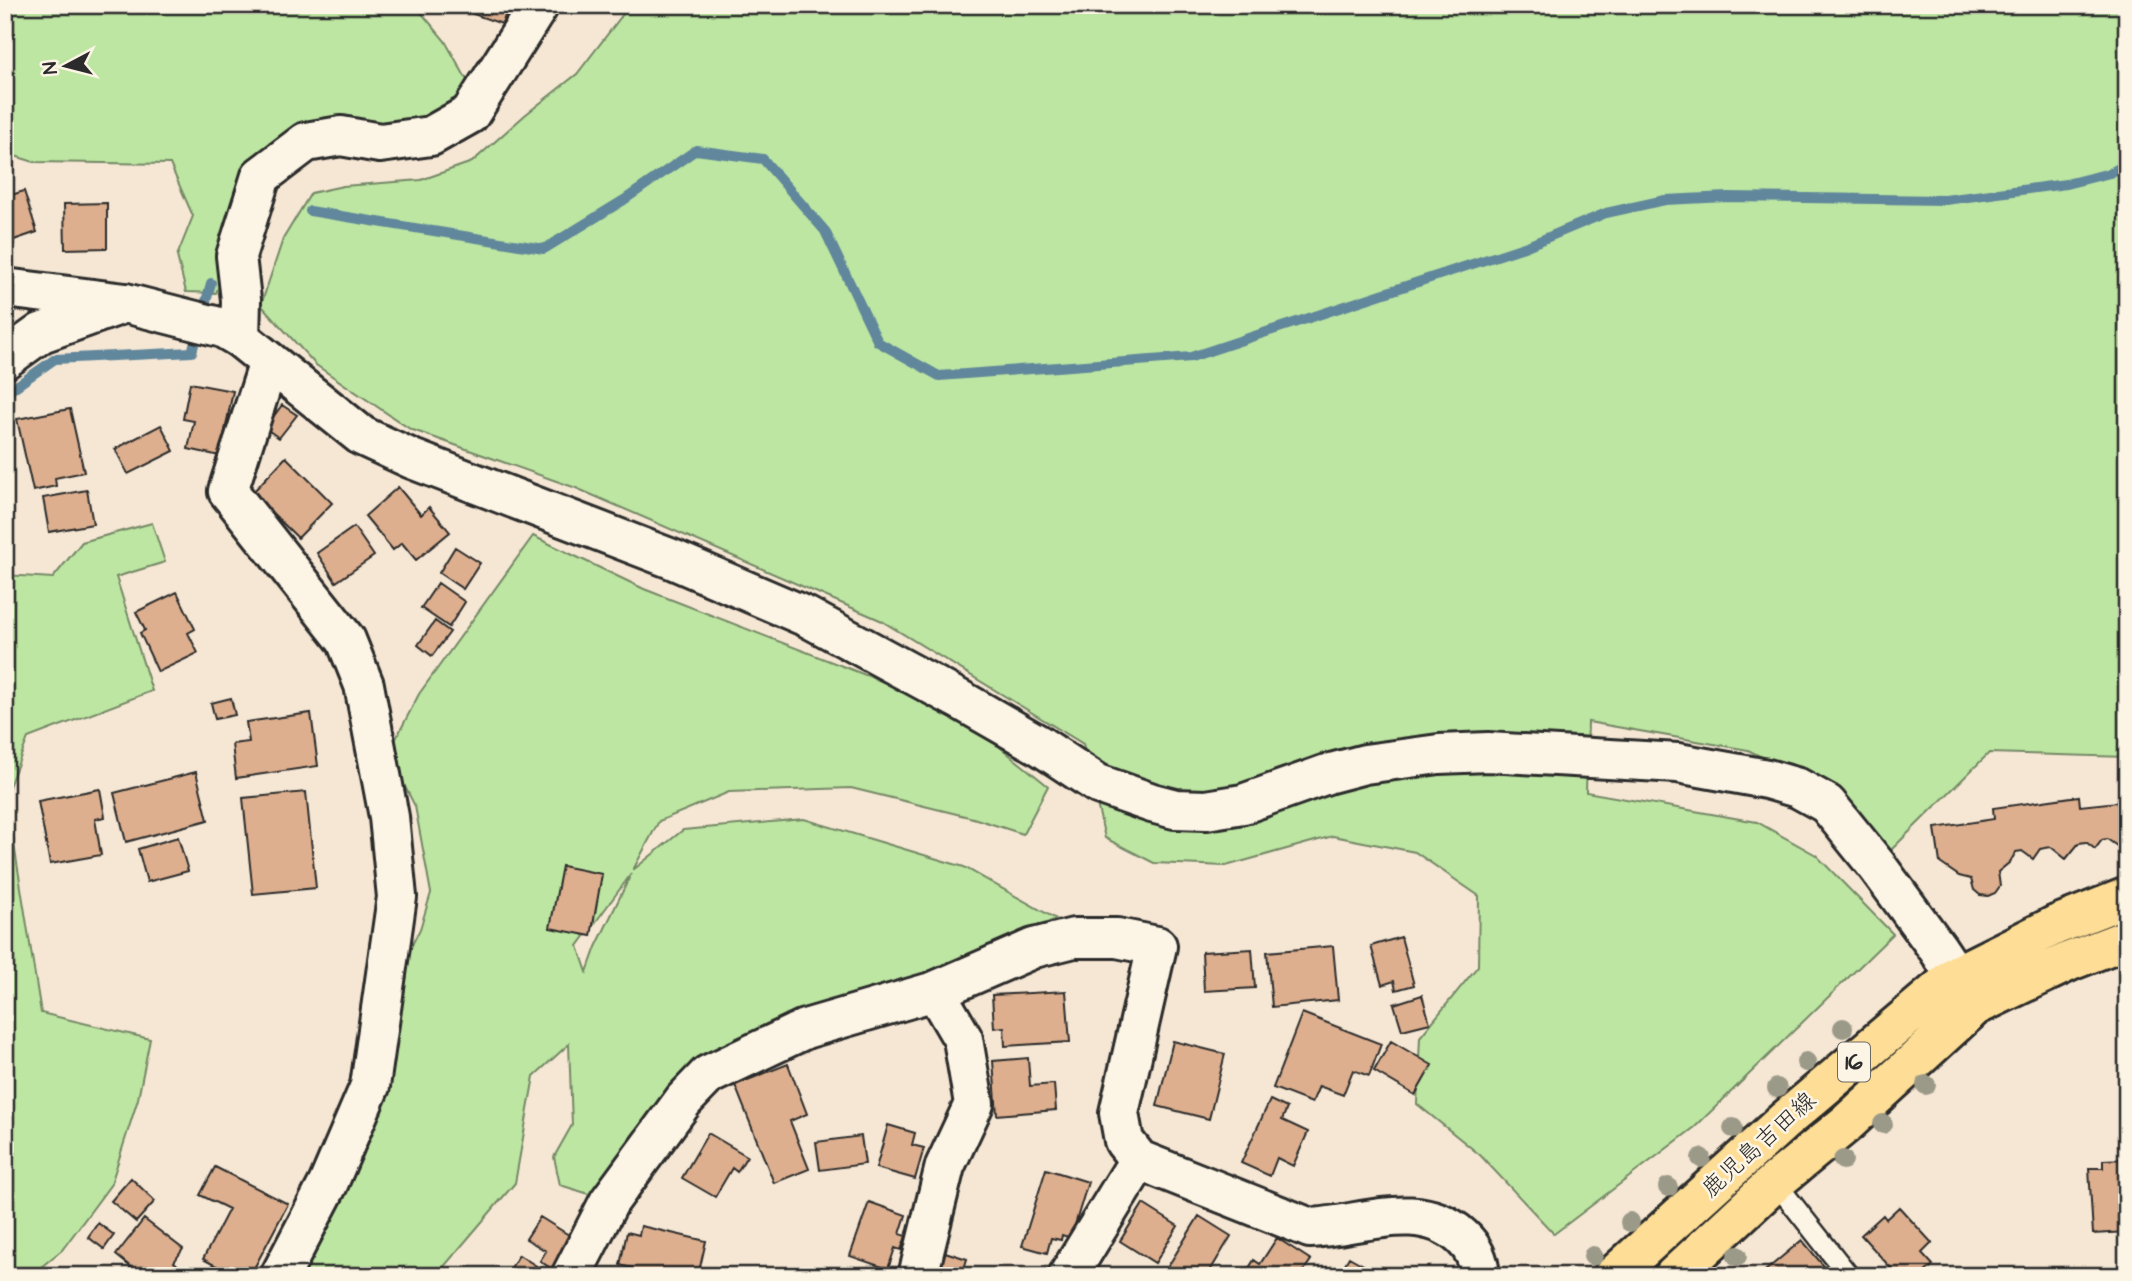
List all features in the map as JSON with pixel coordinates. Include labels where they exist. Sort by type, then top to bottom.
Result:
[{"type":"main road","name":"鹿児島吉田線","points":[[1613,1276],[1784,1121],[2056,925],[2127,897]]},
{"type":"main road","name":"鹿児島吉田線","points":[[1674,1276],[1775,1182],[1847,1123],[1966,990],[2070,961],[2127,939]]},
{"type":"street","points":[[232,333],[241,300],[236,256],[261,176],[306,142],[341,136],[380,143],[431,136],[453,125],[470,114],[539,5]]},
{"type":"street","points":[[5,288],[125,303],[232,333],[362,436],[412,459],[672,559],[807,617],[1039,745],[1098,784],[1152,803],[1175,809],[1219,808],[1243,804],[1364,764],[1438,754],[1488,752],[1678,763],[1767,779],[1798,788],[1827,804],[1877,866],[1966,990]]},
{"type":"street","points":[[5,359],[41,333],[125,303]]},
{"type":"street","points":[[269,362],[228,491],[345,640],[360,674],[389,817],[397,897],[370,1086],[328,1184],[280,1276]]},
{"type":"street","points":[[571,1276],[609,1202],[684,1100],[708,1075],[805,1029],[935,991],[1034,948],[1074,938],[1117,938],[1157,946],[1119,1113],[1124,1141],[1139,1160],[1310,1228],[1387,1217],[1427,1218],[1451,1227],[1468,1242],[1477,1256],[1480,1276]]},
{"type":"street","points":[[918,1276],[945,1167],[974,1104],[962,1039],[935,991]]},
{"type":"street","points":[[1068,1276],[1139,1160]]},
{"type":"lane","points":[[1775,1182],[1849,1276]]},
{"type":"green space","points":[[5,5],[415,5],[445,41],[480,103],[322,149],[258,194],[216,293],[186,292],[177,256],[193,216],[170,164],[34,162],[5,153]]},
{"type":"green space","points":[[630,5],[2127,5],[2127,757],[1989,753],[1891,850],[1835,794],[1748,750],[1588,722],[1586,792],[1757,822],[1816,855],[1893,934],[1695,1127],[1554,1234],[1480,1155],[1417,1104],[1420,1037],[1478,966],[1479,896],[1415,852],[1333,836],[1226,866],[1154,863],[1105,838],[1083,744],[880,620],[576,488],[410,429],[316,365],[261,305],[283,239],[311,193],[343,186],[421,180],[472,162],[577,74]]},
{"type":"green space","points":[[152,523],[165,562],[116,577],[152,691],[28,738],[6,794],[41,1013],[150,1039],[138,1099],[111,1184],[62,1250],[30,1276],[5,1276],[5,575],[53,578],[82,542]]},
{"type":"green space","points":[[533,536],[644,589],[953,709],[1048,786],[1023,834],[973,818],[851,788],[729,792],[659,821],[633,870],[683,830],[804,819],[964,867],[1056,919],[963,960],[875,994],[783,1019],[602,1198],[560,1185],[554,1157],[572,1125],[569,1044],[534,1076],[515,1183],[436,1276],[292,1276],[368,1118],[352,1064],[420,929],[431,893],[415,806],[388,754],[419,694]],"holes":[[[631,874],[587,972],[578,946]]]},
{"type":"building","points":[[476,5],[509,5],[502,24],[473,14]]},
{"type":"building","points":[[24,191],[37,232],[5,243],[5,197]]},
{"type":"building","points":[[107,203],[107,248],[65,249],[64,204]]},
{"type":"building","points":[[190,383],[233,391],[220,456],[188,449],[194,421],[183,419]]},
{"type":"building","points":[[282,405],[297,415],[279,438],[265,428]]},
{"type":"building","points":[[70,409],[84,472],[55,478],[56,486],[33,491],[17,419]]},
{"type":"building","points":[[161,425],[174,451],[128,474],[115,449]]},
{"type":"building","points":[[286,457],[332,503],[298,538],[252,493]]},
{"type":"building","points":[[398,487],[421,515],[429,507],[450,532],[416,560],[402,543],[393,550],[365,516]]},
{"type":"building","points":[[87,490],[93,524],[49,532],[43,498]]},
{"type":"building","points":[[354,527],[374,556],[336,582],[317,553]]},
{"type":"building","points":[[455,547],[480,563],[463,589],[439,573]]},
{"type":"building","points":[[438,583],[465,602],[449,627],[421,608]]},
{"type":"building","points":[[177,592],[195,629],[188,633],[198,653],[158,672],[140,633],[145,630],[136,612]]},
{"type":"building","points":[[435,621],[450,632],[432,656],[418,645]]},
{"type":"building","points":[[231,698],[235,715],[215,719],[211,703]]},
{"type":"building","points":[[311,713],[318,766],[236,778],[232,744],[249,742],[246,722]]},
{"type":"building","points":[[196,772],[208,820],[126,842],[114,793]]},
{"type":"building","points":[[100,789],[105,817],[95,819],[101,855],[50,864],[38,801]]},
{"type":"building","points":[[306,792],[316,888],[253,894],[243,798]]},
{"type":"building","points":[[2079,796],[2080,806],[2127,801],[2127,836],[2117,846],[2107,839],[2102,840],[2095,849],[2086,842],[2079,843],[2066,859],[2051,847],[2040,849],[2033,859],[2022,851],[2016,852],[2010,862],[1998,872],[2000,886],[1995,893],[1988,896],[1980,895],[1974,890],[1971,879],[1959,876],[1940,863],[1935,828],[1994,819],[1993,808]]},
{"type":"building","points":[[178,837],[188,871],[147,882],[138,849]]},
{"type":"building","points":[[562,866],[602,874],[591,936],[550,928]]},
{"type":"building","points":[[1401,937],[1414,985],[1396,990],[1394,981],[1382,985],[1371,946]]},
{"type":"building","points":[[1333,946],[1338,1000],[1272,1007],[1267,952]]},
{"type":"building","points":[[1252,949],[1255,988],[1204,991],[1202,952]]},
{"type":"building","points":[[1066,991],[1070,1042],[1005,1046],[1004,1027],[994,1028],[992,995]]},
{"type":"building","points":[[1422,995],[1430,1023],[1402,1030],[1394,1004]]},
{"type":"building","points":[[1302,1013],[1381,1044],[1369,1076],[1353,1070],[1343,1095],[1319,1086],[1312,1103],[1273,1088]]},
{"type":"building","points":[[1173,1041],[1225,1054],[1209,1119],[1157,1106]]},
{"type":"building","points":[[1391,1041],[1432,1065],[1415,1095],[1374,1071]]},
{"type":"building","points":[[1028,1058],[1030,1086],[1054,1084],[1056,1110],[997,1115],[993,1061]]},
{"type":"building","points":[[788,1064],[807,1114],[790,1121],[809,1169],[774,1183],[735,1085]]},
{"type":"building","points":[[1270,1100],[1287,1108],[1282,1120],[1308,1132],[1293,1166],[1277,1158],[1270,1176],[1241,1163]]},
{"type":"building","points":[[888,1125],[915,1133],[912,1145],[924,1148],[915,1179],[876,1168]]},
{"type":"building","points":[[708,1133],[747,1156],[737,1172],[732,1168],[715,1197],[682,1178]]},
{"type":"building","points":[[861,1136],[865,1164],[820,1170],[816,1142]]},
{"type":"building","points":[[2127,1159],[2127,1232],[2093,1234],[2089,1168],[2103,1168],[2103,1160]]},
{"type":"building","points":[[215,1167],[288,1204],[250,1276],[235,1276],[203,1259],[229,1209],[200,1195]]},
{"type":"building","points":[[1046,1169],[1088,1182],[1071,1238],[1062,1235],[1061,1240],[1051,1238],[1047,1253],[1022,1246]]},
{"type":"building","points":[[131,1178],[155,1201],[136,1222],[111,1201]]},
{"type":"building","points":[[869,1202],[906,1215],[900,1234],[906,1236],[901,1250],[895,1248],[888,1269],[850,1256]]},
{"type":"building","points":[[1143,1204],[1178,1226],[1155,1263],[1120,1241]]},
{"type":"building","points":[[1899,1207],[1932,1243],[1922,1253],[1933,1265],[1921,1276],[1898,1276],[1861,1235],[1883,1215],[1886,1219]]},
{"type":"building","points":[[1199,1216],[1231,1236],[1207,1276],[1168,1276],[1164,1273]]},
{"type":"building","points":[[540,1217],[572,1237],[552,1269],[540,1261],[546,1251],[526,1239]]},
{"type":"building","points":[[144,1219],[183,1249],[174,1262],[181,1268],[175,1276],[142,1276],[116,1255]]},
{"type":"building","points":[[98,1223],[114,1235],[104,1249],[88,1237]]},
{"type":"building","points":[[641,1226],[706,1241],[698,1276],[630,1276],[632,1268],[620,1265],[627,1232],[639,1235]]},
{"type":"building","points":[[1277,1238],[1311,1260],[1300,1276],[1244,1276],[1254,1260],[1260,1264]]},
{"type":"building","points":[[1802,1240],[1832,1276],[1759,1276]]},
{"type":"building","points":[[945,1252],[967,1259],[962,1276],[939,1274]]},
{"type":"building","points":[[519,1255],[549,1274],[506,1276]]},
{"type":"building","points":[[1349,1257],[1383,1276],[1338,1276]]},
{"type":"building","points":[[2014,1269],[2014,1276],[1977,1276],[1977,1272]]},
{"type":"waterway","points":[[310,211],[544,249],[624,200],[696,150],[763,159],[825,231],[878,342],[939,376],[1191,357],[1527,246],[1606,213],[1665,200],[1727,197],[1945,200],[2066,184],[2110,173],[2127,164]]},
{"type":"waterway","points":[[5,394],[55,359],[192,352],[211,283]]}]
